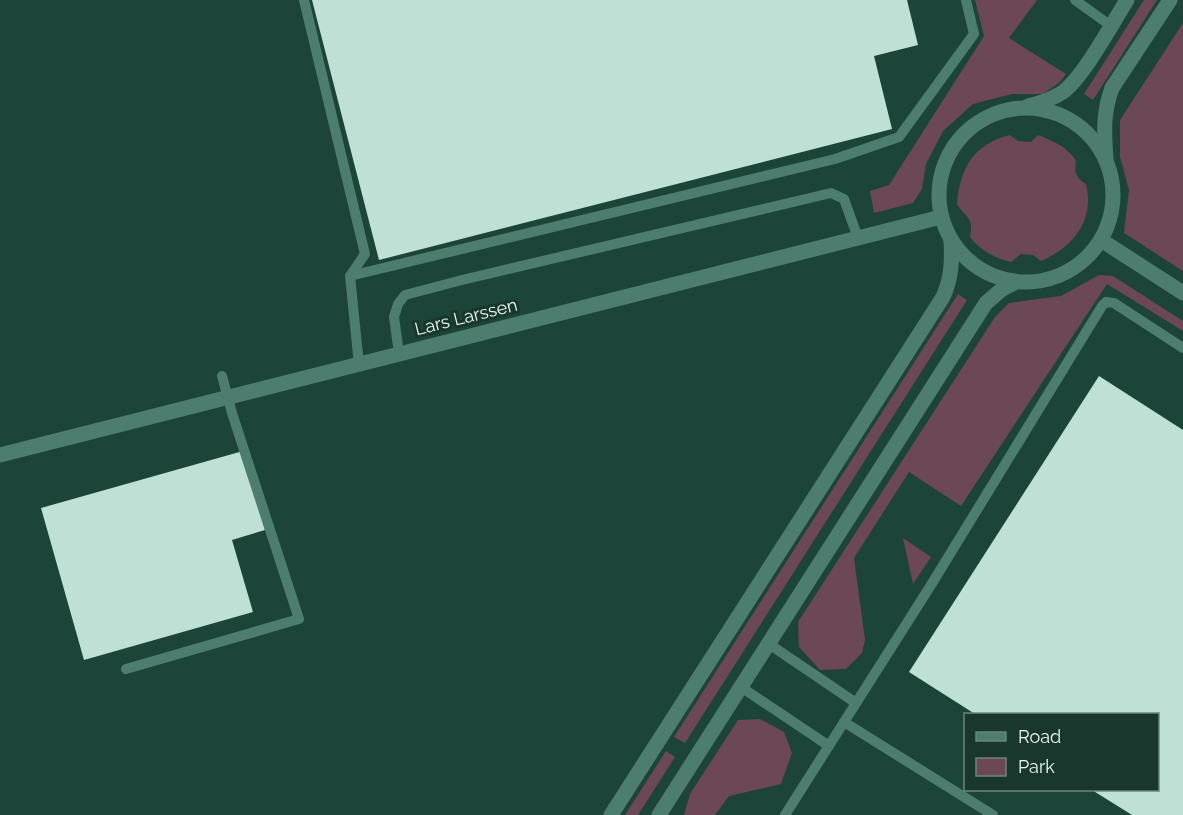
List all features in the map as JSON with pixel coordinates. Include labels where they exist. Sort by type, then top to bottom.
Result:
[{"type":"street","points":[[1127,0],[1077,77],[1064,90],[1044,102],[1008,110],[984,119],[973,126],[955,144],[949,154],[940,179],[941,217],[951,240],[964,256],[979,268],[997,277],[1016,282],[1056,277],[1073,268],[1088,256],[1101,240],[1109,222],[1113,202],[1104,125],[1106,104],[1112,88],[1170,0]]},
{"type":"street","points":[[1021,108],[1039,109],[1073,122],[1099,147],[1107,164]]},
{"type":"street","name":"Lars Larssen","points":[[0,455],[941,217]]},
{"type":"street","points":[[611,815],[943,297],[952,266],[951,240]]},
{"type":"street","points":[[1101,240],[1183,293]]},
{"type":"street","points":[[659,815],[986,303],[1001,290],[1016,282]]},
{"type":"lane","points":[[304,0],[365,254],[350,276],[358,365]]},
{"type":"lane","points":[[350,276],[835,159],[899,137],[974,34],[966,0]]},
{"type":"lane","points":[[1075,0],[1111,26]]},
{"type":"lane","points":[[399,354],[394,317],[398,304],[405,295],[462,280],[831,193],[844,199],[858,238]]},
{"type":"lane","points":[[785,815],[1102,306],[1106,302],[1114,303],[1183,348]]},
{"type":"lane","points":[[126,669],[299,619],[222,376]]},
{"type":"lane","points":[[769,644],[856,703]]},
{"type":"lane","points":[[741,687],[829,746]]},
{"type":"lane","points":[[844,722],[993,815]]},
{"type":"shaded area","points":[[0,0],[1183,0],[1183,815],[0,815]]},
{"type":"green space","points":[[975,0],[1037,0],[1009,38],[1066,74],[1060,82],[1043,94],[1012,94],[973,104],[943,131],[926,164],[922,189],[913,203],[874,213],[870,191],[889,185],[984,36]]},
{"type":"green space","points":[[1144,0],[1157,0],[1093,100],[1084,94]]},
{"type":"green space","points":[[1183,23],[1183,271],[1124,233],[1129,190],[1120,157],[1120,120]]},
{"type":"green space","points":[[1010,135],[1018,141],[1031,142],[1038,135],[1060,145],[1076,161],[1076,174],[1086,184],[1087,210],[1079,231],[1063,248],[1041,261],[1033,255],[1021,254],[1011,262],[984,250],[970,237],[970,221],[957,204],[961,180],[971,160],[987,145]]},
{"type":"green space","points":[[1099,275],[1113,276],[1183,321],[1183,331],[1107,284],[961,506],[909,472],[854,558],[865,640],[862,653],[846,669],[820,670],[799,647],[798,622],[995,317],[1009,303],[1061,296]]},
{"type":"green space","points":[[958,294],[967,300],[685,743],[674,737]]},
{"type":"green space","points":[[903,538],[931,557],[913,584]]},
{"type":"green space","points":[[760,719],[784,732],[792,753],[781,784],[729,796],[715,815],[684,815],[690,794],[738,720]]},
{"type":"green space","points":[[666,751],[675,757],[638,815],[625,815]]},
{"type":"building","points":[[312,0],[907,0],[918,45],[874,56],[892,129],[379,260]]},
{"type":"building","points":[[1099,376],[1183,430],[1183,815],[1132,815],[1094,791],[1159,791],[1159,713],[973,713],[909,672]]},
{"type":"building","points":[[243,451],[265,530],[232,540],[253,612],[84,660],[41,508]]}]
